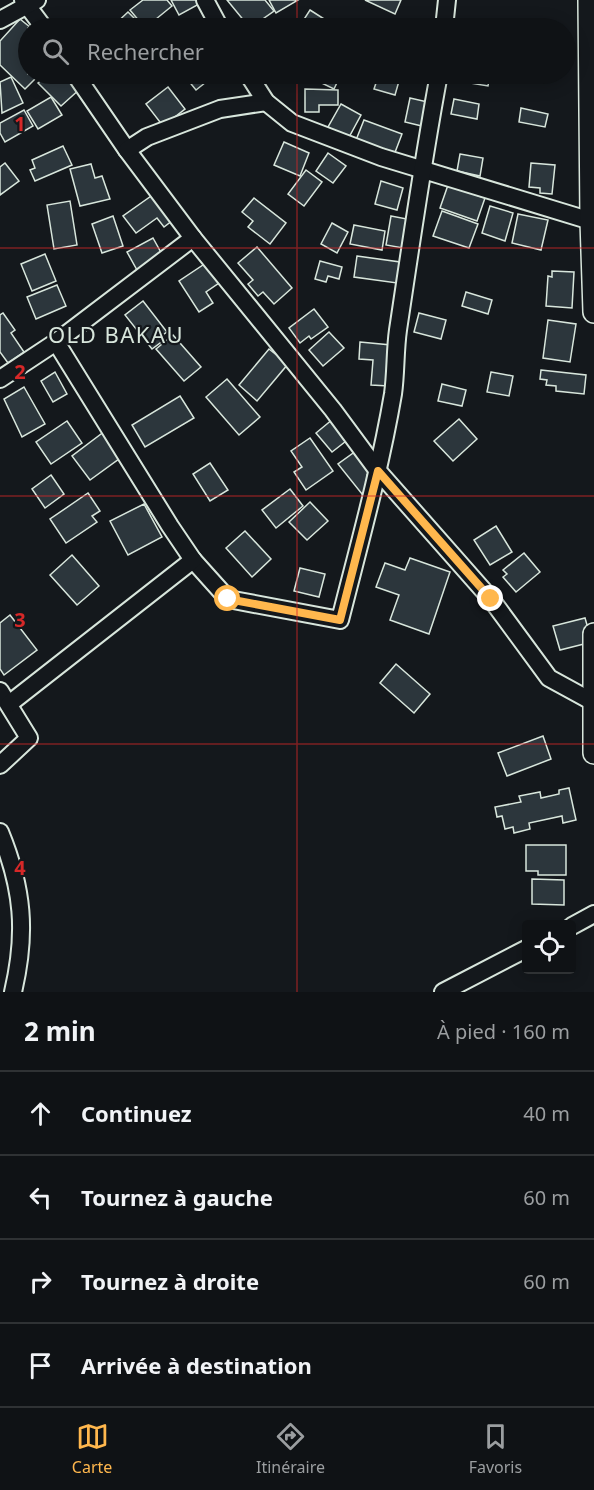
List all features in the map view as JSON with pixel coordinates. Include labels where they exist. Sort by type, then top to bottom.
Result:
[{"type":"street","points":[[205,0],[215,18]]},
{"type":"street","points":[[445,18],[447,0]]},
{"type":"street","points":[[589,0],[594,312]]},
{"type":"street","points":[[0,20],[29,2],[38,18]]},
{"type":"street","points":[[82,84],[127,150],[193,238],[333,410],[378,471],[491,599],[549,678],[593,702]]},
{"type":"street","points":[[255,84],[266,102],[292,123],[421,169],[591,221]]},
{"type":"street","points":[[56,342],[194,560],[228,599],[340,620],[378,471],[382,438],[393,392],[395,353],[421,169],[437,84]]},
{"type":"street","points":[[127,150],[147,137],[220,108],[266,102]]},
{"type":"street","points":[[0,379],[56,342],[193,238]]},
{"type":"street","points":[[0,765],[29,738],[4,697],[194,560]]},
{"type":"street","points":[[594,634],[594,753]]},
{"type":"street","points":[[0,832],[10,856],[22,909],[20,964],[13,992]]},
{"type":"street","points":[[576,924],[594,914]]},
{"type":"street","points":[[443,992],[522,951]]},
{"type":"building","points":[[143,0],[167,0],[172,6],[157,18],[137,18],[130,10]]},
{"type":"building","points":[[171,0],[200,0],[201,3],[179,15]]},
{"type":"building","points":[[227,0],[265,0],[274,11],[264,18],[242,18]]},
{"type":"building","points":[[269,0],[298,0],[276,13]]},
{"type":"building","points":[[365,0],[401,0],[395,14]]},
{"type":"building","points":[[310,10],[323,18],[305,18]]},
{"type":"building","points":[[128,12],[134,18],[122,18]]},
{"type":"building","points":[[18,21],[18,82],[0,65],[0,41]]},
{"type":"building","points":[[11,77],[23,103],[2,113],[0,82]]},
{"type":"building","points":[[20,84],[30,84],[25,89]]},
{"type":"building","points":[[39,84],[77,84],[81,88],[61,106]]},
{"type":"building","points":[[191,84],[204,84],[196,90]]},
{"type":"building","points":[[324,84],[336,84],[334,89]]},
{"type":"building","points":[[376,84],[398,84],[395,95],[374,89]]},
{"type":"building","points":[[168,87],[185,109],[163,126],[146,104]]},
{"type":"building","points":[[305,89],[338,90],[338,105],[319,105],[319,112],[305,112]]},
{"type":"building","points":[[51,97],[62,115],[38,129],[27,111]]},
{"type":"building","points":[[410,98],[432,103],[426,127],[405,122]]},
{"type":"building","points":[[454,99],[479,104],[477,119],[451,114]]},
{"type":"building","points":[[341,104],[361,115],[348,139],[328,127]]},
{"type":"building","points":[[521,108],[548,114],[545,127],[519,122]]},
{"type":"building","points":[[24,110],[33,126],[5,142],[0,133],[0,123]]},
{"type":"building","points":[[364,120],[402,134],[394,155],[356,140]]},
{"type":"building","points":[[284,142],[309,153],[300,176],[274,165]]},
{"type":"building","points":[[63,146],[72,165],[35,181],[30,170],[35,168],[32,160]]},
{"type":"building","points":[[328,153],[346,166],[333,183],[316,171]]},
{"type":"building","points":[[460,154],[483,158],[480,176],[457,171]]},
{"type":"building","points":[[5,163],[19,181],[0,195],[0,167]]},
{"type":"building","points":[[531,163],[555,165],[552,194],[540,193],[540,188],[529,187]]},
{"type":"building","points":[[91,164],[95,178],[102,176],[110,199],[80,206],[70,169]]},
{"type":"building","points":[[306,170],[322,182],[304,206],[288,194]]},
{"type":"building","points":[[381,181],[403,188],[397,210],[375,204]]},
{"type":"building","points":[[448,185],[485,198],[477,221],[440,208]]},
{"type":"building","points":[[154,194],[173,220],[164,227],[157,218],[136,233],[123,216]]},
{"type":"building","points":[[254,198],[286,223],[270,244],[248,227],[253,221],[242,212]]},
{"type":"building","points":[[70,201],[77,245],[54,249],[47,205]]},
{"type":"building","points":[[490,206],[513,213],[505,241],[482,233]]},
{"type":"building","points":[[442,211],[478,224],[469,248],[433,236]]},
{"type":"building","points":[[518,214],[548,220],[541,250],[512,243]]},
{"type":"building","points":[[113,216],[123,246],[102,253],[92,224]]},
{"type":"building","points":[[391,216],[407,219],[403,248],[386,245]]},
{"type":"building","points":[[332,223],[348,232],[337,253],[321,244]]},
{"type":"building","points":[[354,225],[385,231],[382,250],[350,244]]},
{"type":"building","points":[[153,238],[163,256],[137,270],[127,252]]},
{"type":"building","points":[[257,247],[292,288],[274,304],[263,292],[258,296],[248,284],[253,280],[238,263]]},
{"type":"building","points":[[45,254],[56,281],[32,291],[21,264]]},
{"type":"building","points":[[357,256],[400,262],[397,283],[354,277]]},
{"type":"building","points":[[320,261],[342,267],[339,279],[328,276],[326,282],[315,279]]},
{"type":"building","points":[[206,263],[219,283],[206,292],[213,303],[199,312],[179,281]]},
{"type":"building","points":[[552,271],[574,272],[572,308],[546,306],[548,276],[552,277]]},
{"type":"building","points":[[57,285],[66,306],[36,319],[27,297]]},
{"type":"building","points":[[466,292],[492,300],[488,314],[462,306]]},
{"type":"building","points":[[143,301],[167,332],[161,336],[164,340],[152,349],[125,315]]},
{"type":"building","points":[[314,309],[328,327],[311,339],[309,336],[300,343],[289,328]]},
{"type":"building","points":[[3,313],[15,330],[11,333],[24,352],[8,363],[0,352],[0,315]]},
{"type":"building","points":[[419,313],[446,320],[441,339],[414,332]]},
{"type":"building","points":[[548,320],[576,324],[570,362],[543,358]]},
{"type":"building","points":[[329,332],[344,348],[323,366],[309,350]]},
{"type":"building","points":[[173,335],[201,367],[184,381],[156,349]]},
{"type":"building","points":[[360,342],[391,345],[389,386],[371,385],[373,360],[359,359]]},
{"type":"building","points":[[269,349],[288,364],[257,401],[239,385]]},
{"type":"building","points":[[541,370],[586,375],[584,394],[556,391],[556,386],[546,385],[547,380],[540,379]]},
{"type":"building","points":[[55,372],[67,394],[53,402],[41,381]]},
{"type":"building","points":[[491,372],[513,376],[509,396],[487,392]]},
{"type":"building","points":[[227,379],[260,417],[239,435],[206,397]]},
{"type":"building","points":[[442,384],[466,390],[462,406],[438,401]]},
{"type":"building","points":[[24,387],[45,424],[22,437],[4,399]]},
{"type":"building","points":[[180,396],[194,418],[145,447],[132,425]]},
{"type":"building","points":[[333,419],[350,438],[332,452],[316,433]]},
{"type":"building","points":[[459,419],[477,439],[453,461],[434,441]]},
{"type":"building","points":[[67,421],[82,443],[51,464],[36,442]]},
{"type":"building","points":[[105,431],[123,456],[90,480],[72,456]]},
{"type":"building","points":[[310,438],[333,471],[306,490],[294,472],[302,467],[291,451]]},
{"type":"building","points":[[356,451],[372,472],[367,475],[374,485],[362,494],[338,464]]},
{"type":"building","points":[[210,463],[228,490],[210,501],[193,474]]},
{"type":"building","points":[[51,475],[64,494],[45,508],[32,489]]},
{"type":"building","points":[[290,489],[303,506],[276,528],[262,510]]},
{"type":"building","points":[[88,493],[100,511],[92,516],[97,522],[66,543],[50,519]]},
{"type":"building","points":[[310,502],[328,521],[307,540],[289,522]]},
{"type":"building","points":[[144,504],[162,537],[128,555],[110,521]]},
{"type":"building","points":[[496,526],[512,552],[490,565],[474,540]]},
{"type":"building","points":[[245,531],[271,559],[252,577],[226,548]]},
{"type":"building","points":[[524,553],[540,572],[516,592],[503,577],[507,574],[503,570]]},
{"type":"building","points":[[72,555],[99,586],[77,605],[50,575]]},
{"type":"building","points":[[410,558],[450,572],[429,634],[390,620],[399,595],[376,587],[385,563],[405,570]]},
{"type":"building","points":[[300,568],[325,574],[319,597],[294,591]]},
{"type":"building","points":[[10,615],[37,650],[4,675],[0,669],[0,623]]},
{"type":"building","points":[[585,618],[592,642],[560,650],[553,626]]},
{"type":"building","points":[[396,664],[430,694],[414,713],[380,683]]},
{"type":"building","points":[[543,736],[551,759],[507,776],[498,753]]},
{"type":"building","points":[[569,788],[576,820],[563,823],[562,816],[529,823],[530,829],[514,833],[513,827],[505,829],[502,816],[497,817],[495,807],[521,802],[519,796],[540,792],[541,798],[559,794],[559,790]]},
{"type":"building","points":[[526,845],[566,845],[566,875],[538,875],[538,871],[526,871]]},
{"type":"building","points":[[532,879],[564,880],[564,905],[532,904]]},
{"type":"district","name":"OLD BAKAU","points":[[116,335]]},
{"type":"route","points":[[228,599],[340,620],[378,471],[491,599]]}]
